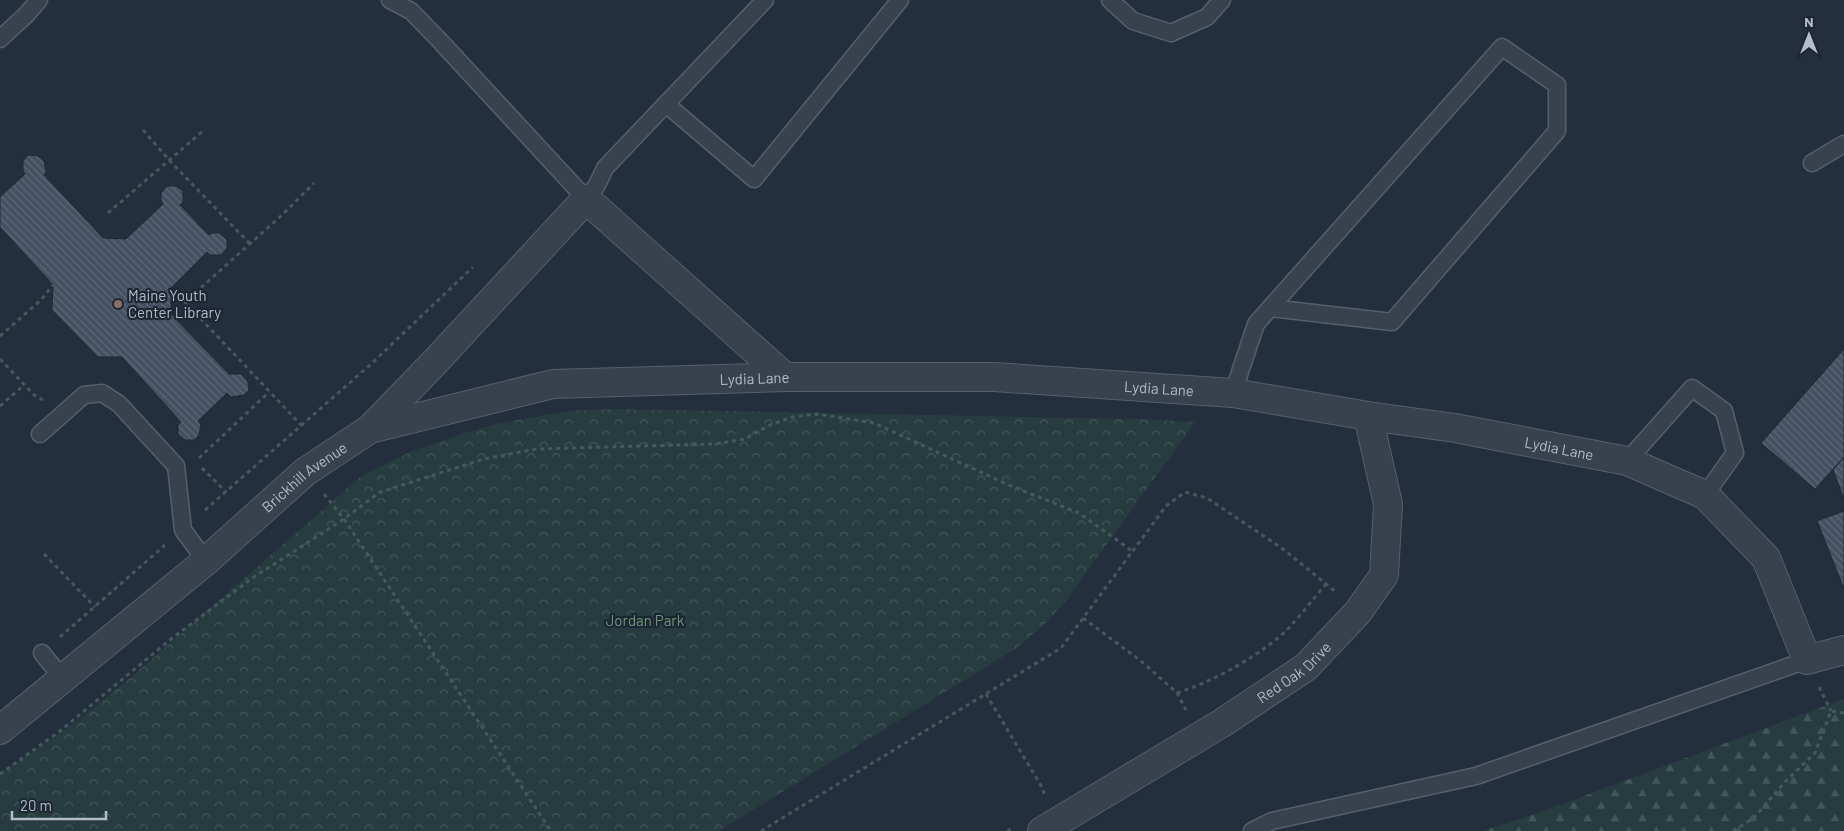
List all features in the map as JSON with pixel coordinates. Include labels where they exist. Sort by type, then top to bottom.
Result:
[{"type":"street","points":[[586,199],[785,378]]},
{"type":"street","name":"Brickhill Avenue","points":[[0,730],[206,561],[305,472],[370,428],[434,363],[586,199]]},
{"type":"street","name":"Lydia Lane","points":[[370,428],[553,384],[785,378],[994,378],[1233,393],[1368,416],[1455,428],[1627,461],[1705,495],[1766,558],[1807,660]]},
{"type":"street","name":"Red Oak Drive","points":[[1042,831],[1200,736],[1306,667],[1358,612],[1384,575],[1388,504],[1368,416]]},
{"type":"street","points":[[1807,660],[1844,650]]},
{"type":"lane","points":[[0,40],[26,16],[39,0]]},
{"type":"lane","points":[[390,0],[410,11],[441,42],[586,199],[597,185],[605,168],[765,0]]},
{"type":"lane","points":[[666,104],[754,178],[900,0]]},
{"type":"lane","points":[[1110,0],[1134,21],[1171,33],[1206,17],[1222,0]]},
{"type":"lane","points":[[1233,393],[1256,324],[1270,308],[1502,47],[1557,85],[1557,131],[1392,322],[1270,308]]},
{"type":"lane","points":[[1812,163],[1844,144]]},
{"type":"lane","points":[[1627,461],[1692,388],[1724,411],[1735,452],[1705,495]]},
{"type":"lane","points":[[40,434],[84,395],[102,393],[119,404],[176,466],[183,530],[206,561]]},
{"type":"lane","points":[[42,652],[62,679]]},
{"type":"lane","points":[[1252,831],[1272,821],[1476,776],[1807,660]]},
{"type":"path","points":[[143,130],[169,160],[250,244]]},
{"type":"path","points":[[108,213],[204,130]]},
{"type":"path","points":[[302,426],[185,302],[314,183]]},
{"type":"path","points":[[42,652],[302,426],[370,365],[473,267]]},
{"type":"path","points":[[0,336],[41,300],[53,285]]},
{"type":"path","points":[[0,406],[24,385]]},
{"type":"path","points":[[195,461],[269,392]]},
{"type":"path","points":[[0,774],[60,731],[171,639],[250,579],[344,519],[380,492],[484,459],[536,449],[715,444],[745,439],[768,426],[792,417],[817,414],[874,423],[1011,486],[1079,514],[1132,552]]},
{"type":"path","points":[[760,831],[1061,648],[1166,506],[1185,492],[1207,498],[1282,549],[1358,612]]},
{"type":"path","points":[[344,519],[551,831]]},
{"type":"path","points":[[44,554],[95,607]]},
{"type":"path","points":[[1177,693],[1239,665],[1279,637],[1326,584]]},
{"type":"path","points":[[1083,618],[1141,661],[1177,693],[1200,736]]},
{"type":"path","points":[[986,694],[1043,789],[1045,801]]},
{"type":"path","points":[[1733,831],[1754,818],[1784,783],[1815,752],[1831,711],[1844,713]]},
{"type":"path","points":[[1007,831],[1015,826]]},
{"type":"green space","name":"Jordan Park","points":[[614,409],[1138,419],[1195,422],[1065,602],[1043,626],[1015,649],[719,831],[0,831],[0,774],[77,721],[129,679],[360,477],[410,452],[496,424],[568,411]]},
{"type":"green space","points":[[1844,699],[1844,831],[1483,831],[1541,812]]},
{"type":"building","points":[[28,155],[38,156],[44,161],[46,172],[44,175],[103,238],[126,239],[163,204],[161,193],[167,186],[176,186],[183,191],[183,202],[180,205],[209,235],[219,233],[227,240],[227,248],[221,255],[210,255],[207,252],[171,288],[171,314],[229,374],[241,374],[248,382],[249,390],[244,395],[231,397],[227,393],[198,421],[201,425],[199,435],[195,440],[185,440],[178,434],[178,425],[181,422],[122,357],[98,357],[52,310],[53,285],[0,227],[0,197],[25,174],[23,171],[23,161]]},
{"type":"building","points":[[1844,349],[1844,457],[1815,489],[1761,443]]},
{"type":"building","points":[[1844,457],[1844,499],[1833,470]]},
{"type":"building","points":[[1844,511],[1844,589],[1817,521]]},
{"type":"place","name":"Maine Youth Center Library","points":[[118,304]]}]
